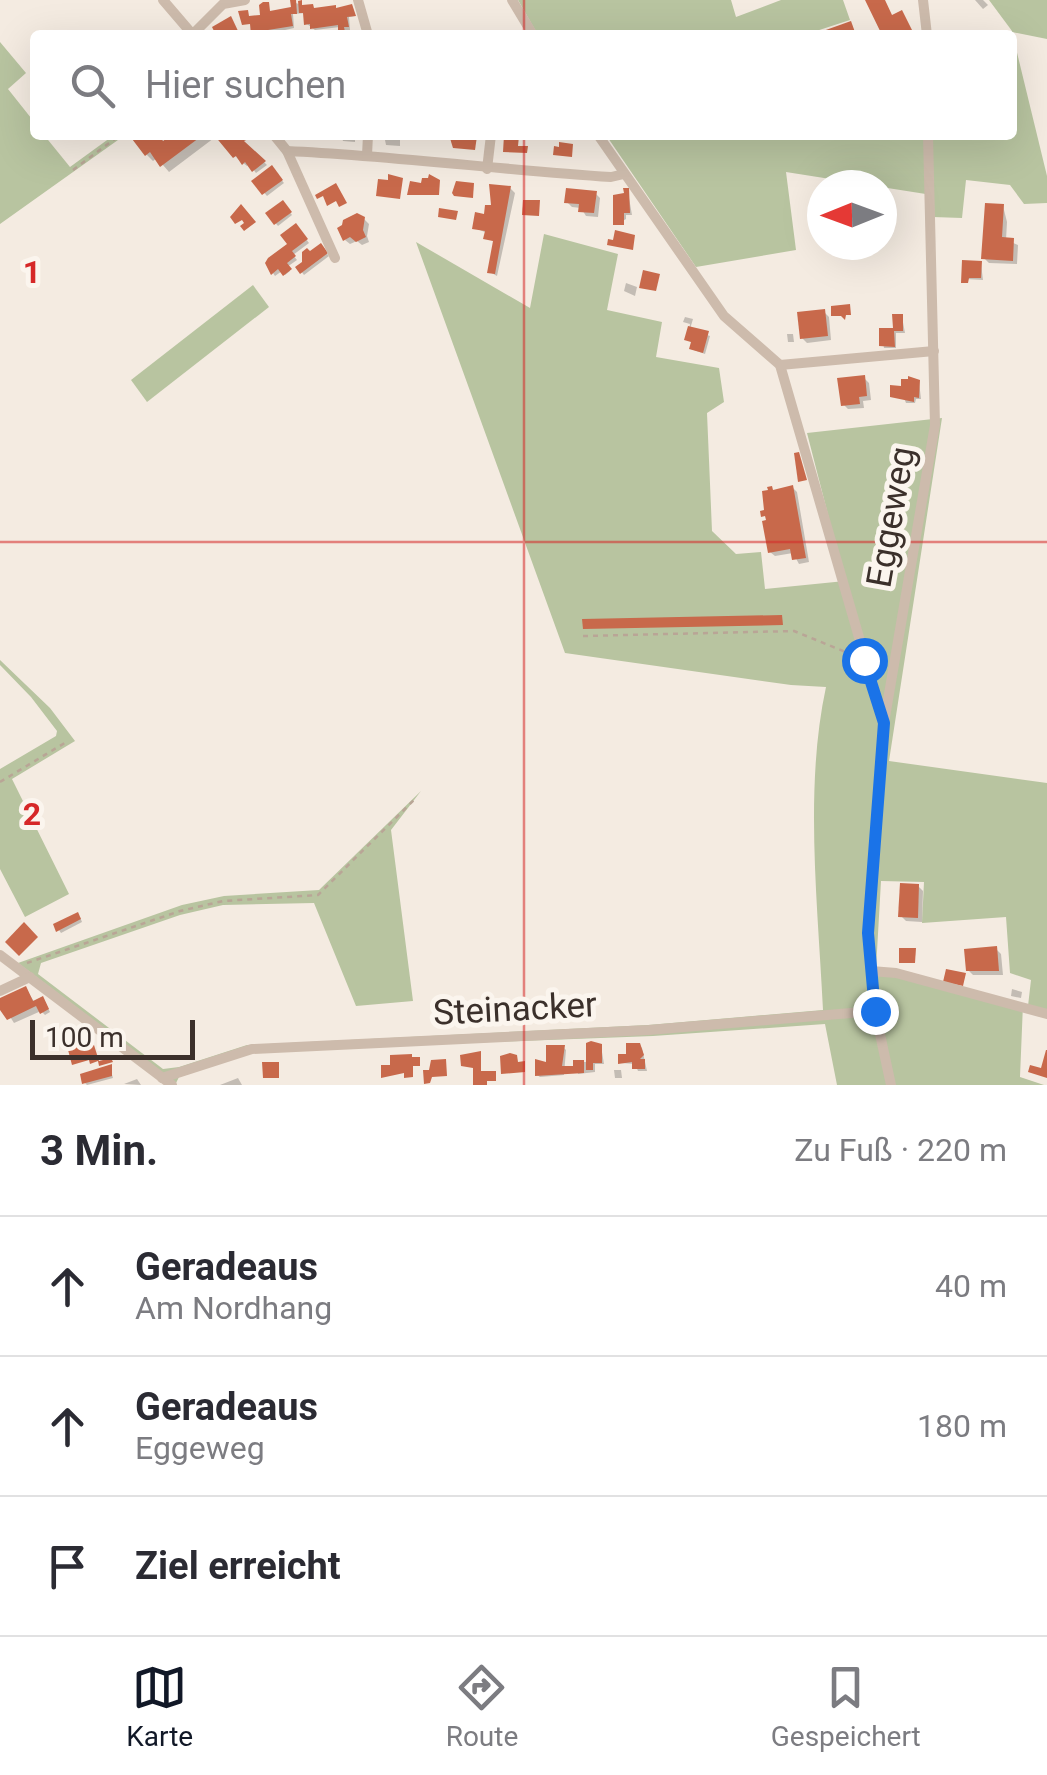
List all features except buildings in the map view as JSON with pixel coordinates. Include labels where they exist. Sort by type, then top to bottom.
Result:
[{"type":"street","points":[[163,0],[189,30]]},
{"type":"street","points":[[198,30],[224,4],[245,0]]},
{"type":"street","points":[[358,0],[367,30]]},
{"type":"street","points":[[512,0],[530,30]]},
{"type":"street","points":[[923,0],[926,30]]},
{"type":"street","points":[[278,140],[287,152],[335,258]]},
{"type":"street","points":[[367,156],[368,140]]},
{"type":"street","points":[[488,169],[491,140]]},
{"type":"street","points":[[601,140],[724,316],[780,365],[884,723]]},
{"type":"street","name":"Eggeweg","points":[[891,1085],[875,1011],[868,933],[884,723],[935,425],[928,140]]},
{"type":"street","points":[[287,152],[488,169],[611,177],[624,174]]},
{"type":"street","points":[[780,365],[934,351]]},
{"type":"street","points":[[0,955],[167,1082]]},
{"type":"street","points":[[871,971],[896,973],[1047,1014]]},
{"type":"street","points":[[0,990],[30,977]]},
{"type":"street","name":"Steinacker","points":[[167,1082],[252,1049],[649,1030],[875,1011]]},
{"type":"path","points":[[73,170],[113,140]]},
{"type":"path","points":[[583,636],[794,632],[864,660]]},
{"type":"path","points":[[0,782],[68,741]]},
{"type":"path","points":[[16,967],[180,911],[223,901],[318,895],[416,798]]},
{"type":"green space","points":[[518,0],[731,0],[736,17],[781,0],[843,0],[850,20],[819,30],[535,30]]},
{"type":"green space","points":[[989,0],[1047,0],[1047,39],[1011,30]]},
{"type":"green space","points":[[0,42],[26,73],[8,89],[30,117],[30,140],[48,140],[70,167],[107,140],[118,140],[0,224]]},
{"type":"green space","points":[[1017,53],[1047,176],[1047,203],[1024,204],[1010,185],[966,180],[962,218],[933,217],[932,195],[897,189],[897,170],[807,170],[807,175],[786,172],[796,250],[696,267],[609,140],[1017,140]]},
{"type":"green space","points":[[544,234],[618,254],[607,310],[662,322],[656,357],[719,368],[724,402],[707,413],[712,531],[736,554],[761,552],[765,589],[845,581],[807,433],[942,418],[889,761],[1047,783],[1047,1011],[1028,1006],[1031,980],[1010,973],[1006,917],[922,923],[924,882],[881,881],[876,969],[1023,1004],[1020,1077],[1044,1085],[837,1085],[825,1024],[653,1036],[252,1051],[179,1077],[176,1083],[18,963],[182,905],[224,896],[319,890],[421,791],[391,830],[413,1001],[356,1006],[314,903],[223,905],[180,915],[41,963],[38,974],[163,1069],[247,1045],[648,1025],[823,1010],[814,806],[819,726],[826,687],[565,653],[416,242],[530,308]]},
{"type":"green space","points":[[253,285],[269,307],[147,402],[131,380]]},
{"type":"green space","points":[[0,660],[50,708],[75,741],[12,779],[69,894],[25,917],[0,869],[0,769],[56,736],[57,731],[0,665]]},
{"type":"route","points":[[864,660],[884,723],[868,933],[875,1011]]}]
